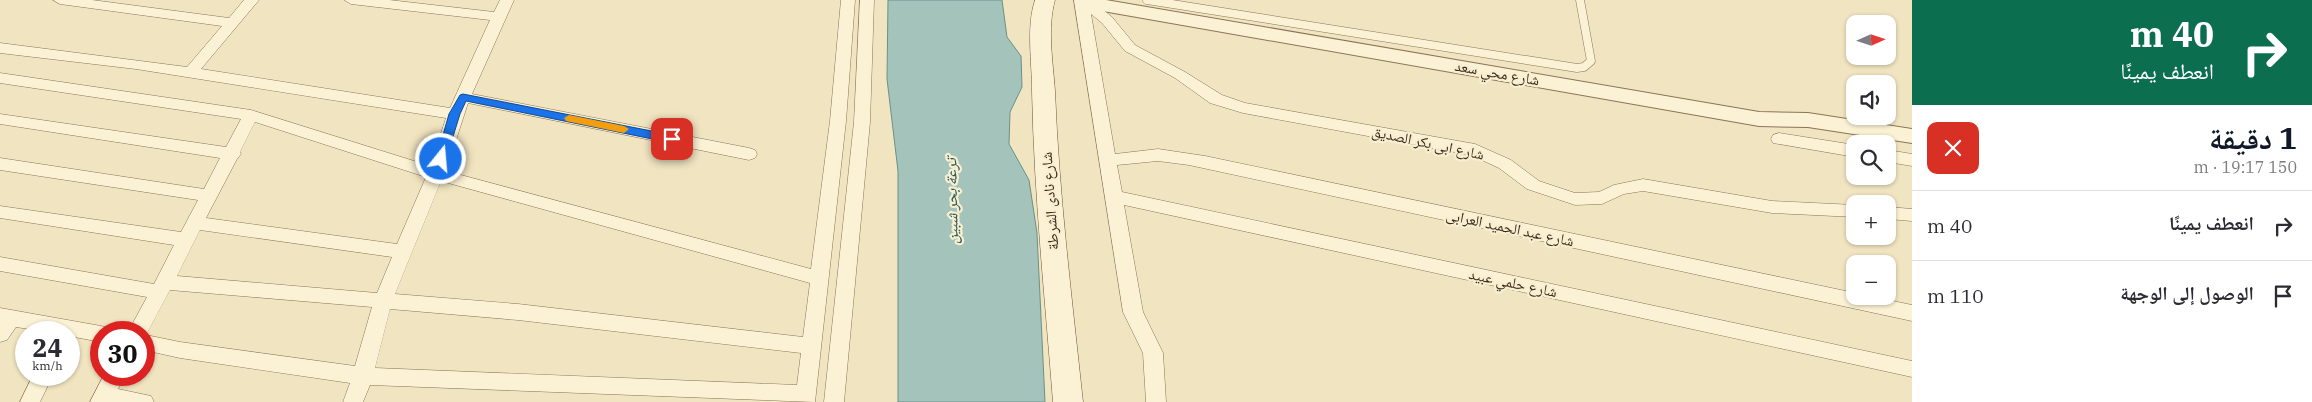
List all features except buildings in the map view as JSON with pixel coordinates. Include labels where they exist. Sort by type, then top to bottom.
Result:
[{"type":"main road","name":"شارع نادى الشرطة","points":[[1045,0],[1042,16],[1047,162],[1068,402]]},
{"type":"street","points":[[60,0],[233,23]]},
{"type":"street","points":[[190,73],[252,0]]},
{"type":"street","points":[[351,0],[499,17]]},
{"type":"street","points":[[353,402],[363,376],[384,300],[436,174],[455,114],[507,0]]},
{"type":"street","points":[[155,344],[218,356],[363,376],[806,398],[838,121],[848,0]]},
{"type":"street","points":[[834,402],[862,122],[867,0]]},
{"type":"street","points":[[1082,0],[1133,312],[1153,353],[1156,402]]},
{"type":"street","name":"شارع محي سعد","points":[[1082,0],[1759,119],[1808,120],[1912,136]]},
{"type":"street","name":"شارع ابى بكر الصديق","points":[[1082,0],[1107,20],[1130,48],[1180,75],[1216,99],[1243,108],[1475,150],[1506,164],[1533,186],[1561,196],[1575,199],[1602,198],[1620,189],[1643,185],[1772,207],[1846,211]]},
{"type":"street","points":[[0,48],[190,73],[455,114]]},
{"type":"street","points":[[0,78],[251,114],[436,174],[819,278]]},
{"type":"street","points":[[463,97],[748,154]]},
{"type":"street","points":[[144,321],[232,154],[251,114]]},
{"type":"street","points":[[0,120],[232,154]]},
{"type":"street","points":[[1779,138],[1846,149]]},
{"type":"street","name":"شارع عبد الحميد العرابى","points":[[1108,161],[1152,154],[1184,156],[1248,172],[1912,313]]},
{"type":"street","points":[[1896,157],[1912,160]]},
{"type":"street","points":[[0,164],[210,196]]},
{"type":"street","name":"شارع حلمي عبيد","points":[[1114,197],[1912,369]]},
{"type":"street","points":[[0,212],[187,240]]},
{"type":"street","points":[[1896,214],[1912,215]]},
{"type":"street","points":[[196,223],[405,252]]},
{"type":"street","points":[[0,264],[162,287],[384,300],[518,312],[811,346]]},
{"type":"street","points":[[0,334],[6,317],[24,321]]},
{"type":"street","points":[[30,402],[38,386]]},
{"type":"street","points":[[109,386],[102,399],[144,402]]},
{"type":"lane","points":[[1147,0],[1577,68],[1584,67],[1591,61],[1580,0]]},
{"type":"water","name":"ترعة بحر شبين","points":[[888,0],[1002,0],[1007,37],[1021,56],[1022,87],[1010,112],[1009,144],[1029,180],[1037,233],[1045,402],[898,402],[898,171],[887,79]]},
{"type":"slow traffic","points":[[569,118],[624,129]]},
{"type":"route","points":[[441,159],[455,114],[463,97],[672,139]]}]
